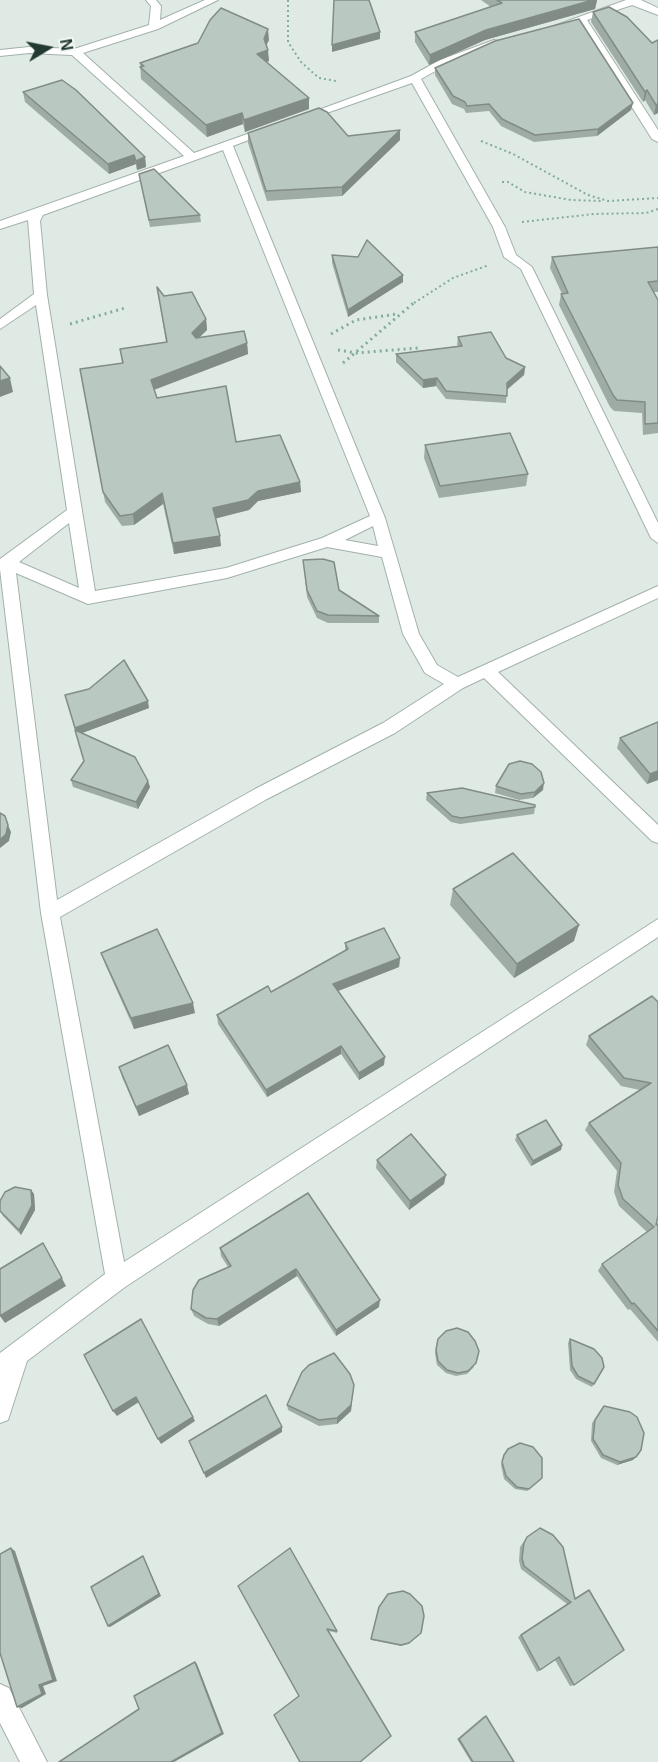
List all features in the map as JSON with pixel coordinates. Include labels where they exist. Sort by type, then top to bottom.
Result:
[{"type":"street","points":[[151,0],[156,6],[154,27]]},
{"type":"street","points":[[0,53],[29,50],[75,52],[154,27],[213,0]]},
{"type":"street","points":[[607,0],[618,7]]},
{"type":"street","points":[[547,29],[582,20],[634,1],[658,12]]},
{"type":"street","points":[[582,20],[658,139]]},
{"type":"street","points":[[0,225],[415,78],[453,59],[513,38]]},
{"type":"street","points":[[75,52],[192,157]]},
{"type":"street","points":[[415,78],[499,227],[510,257],[526,267],[658,538]]},
{"type":"street","points":[[227,145],[324,379],[378,518],[411,634],[431,669],[457,684]]},
{"type":"street","points":[[38,213],[33,221],[41,295],[88,598]]},
{"type":"street","points":[[0,325],[41,295]]},
{"type":"street","points":[[4,564],[74,512]]},
{"type":"street","points":[[4,564],[88,598],[227,573],[327,542],[378,518]]},
{"type":"street","points":[[327,542],[388,553]]},
{"type":"street","points":[[4,564],[50,913],[117,1279]]},
{"type":"street","points":[[50,913],[261,794],[389,728],[457,684],[658,592]]},
{"type":"street","points":[[486,670],[658,836]]},
{"type":"street","points":[[0,1412],[8,1362],[117,1279],[658,927]]},
{"type":"street","points":[[0,1697],[34,1762]]},
{"type":"path","points":[[288,0],[288,42],[301,62],[320,78],[340,82]]},
{"type":"path","points":[[442,127],[513,154],[588,195],[609,201]]},
{"type":"path","points":[[472,181],[508,182],[525,192],[570,200],[609,201],[658,198]]},
{"type":"path","points":[[539,219],[646,213],[658,208]]},
{"type":"path","points":[[324,379],[423,295],[453,278],[510,257]]},
{"type":"path","points":[[46,332],[124,308]]},
{"type":"path","points":[[310,347],[356,320],[399,314]]},
{"type":"path","points":[[310,347],[356,353],[418,348]]},
{"type":"building","points":[[334,0],[369,0],[380,32],[332,45]]},
{"type":"building","points":[[497,0],[593,0],[486,30],[430,55],[415,32],[502,3]]},
{"type":"building","points":[[609,7],[627,17],[652,43],[658,40],[658,104],[656,105],[647,90],[645,92],[593,12]]},
{"type":"building","points":[[221,8],[268,29],[264,39],[268,50],[257,54],[309,98],[244,120],[242,113],[206,125],[140,67],[144,66],[140,63],[198,43],[210,20]]},
{"type":"building","points":[[579,19],[633,103],[598,129],[535,135],[502,119],[489,104],[467,106],[465,102],[453,96],[435,68],[495,41]]},
{"type":"building","points":[[62,80],[76,90],[145,157],[136,161],[134,155],[108,164],[23,92]]},
{"type":"building","points":[[319,108],[327,112],[348,136],[400,130],[342,187],[266,191],[248,133]]},
{"type":"building","points":[[154,169],[200,215],[149,220],[139,174]]},
{"type":"building","points":[[367,240],[403,275],[348,310],[332,255],[358,257]]},
{"type":"building","points":[[658,247],[658,281],[648,282],[658,300],[658,423],[645,424],[645,402],[617,400],[613,395],[561,294],[568,293],[552,257]]},
{"type":"building","points":[[157,287],[164,296],[192,292],[206,319],[192,333],[196,338],[244,331],[247,343],[151,380],[157,398],[226,386],[236,442],[280,435],[300,482],[258,491],[248,500],[213,508],[220,536],[173,543],[162,493],[133,514],[120,516],[103,492],[80,369],[123,363],[120,349],[167,342]]},
{"type":"building","points":[[491,332],[506,358],[525,367],[507,383],[507,396],[446,391],[437,378],[423,380],[396,354],[462,346],[458,337]]},
{"type":"building","points":[[0,366],[10,378],[0,381]]},
{"type":"building","points":[[510,433],[528,474],[440,486],[425,445]]},
{"type":"building","points":[[323,559],[334,562],[339,590],[379,616],[328,615],[317,611],[307,590],[303,560]]},
{"type":"building","points":[[124,660],[148,701],[75,728],[65,695],[89,689]]},
{"type":"building","points":[[658,722],[658,771],[650,774],[620,738]]},
{"type":"building","points":[[75,730],[135,757],[148,781],[136,802],[71,780],[84,761]]},
{"type":"building","points":[[520,761],[532,764],[541,772],[544,783],[535,792],[521,794],[496,786],[509,764]]},
{"type":"building","points":[[462,788],[535,805],[535,807],[461,818],[452,816],[427,793]]},
{"type":"building","points":[[0,813],[5,816],[8,825],[6,834],[0,840]]},
{"type":"building","points":[[513,853],[579,925],[517,964],[453,889]]},
{"type":"building","points":[[384,928],[400,958],[333,984],[385,1057],[359,1073],[341,1046],[266,1090],[217,1015],[268,986],[271,992],[348,949],[345,943]]},
{"type":"building","points":[[157,929],[193,1003],[131,1018],[101,953]]},
{"type":"building","points":[[652,996],[658,1002],[658,1216],[656,1225],[658,1224],[658,1331],[634,1303],[632,1304],[602,1264],[654,1227],[623,1199],[618,1185],[621,1163],[589,1123],[651,1083],[624,1078],[589,1036]]},
{"type":"building","points":[[168,1045],[187,1085],[136,1107],[119,1067]]},
{"type":"building","points":[[546,1120],[562,1145],[533,1161],[517,1135]]},
{"type":"building","points":[[411,1134],[446,1175],[410,1201],[377,1160]]},
{"type":"building","points":[[15,1187],[31,1190],[32,1205],[19,1230],[0,1211],[0,1201],[5,1192]]},
{"type":"building","points":[[308,1193],[380,1300],[336,1330],[296,1269],[217,1319],[206,1318],[191,1309],[193,1290],[199,1280],[231,1266],[220,1248]]},
{"type":"building","points":[[43,1243],[62,1278],[0,1316],[0,1269]]},
{"type":"building","points":[[141,1319],[193,1417],[158,1439],[136,1397],[113,1411],[84,1355]]},
{"type":"building","points":[[457,1328],[468,1332],[479,1351],[476,1363],[468,1371],[458,1373],[447,1370],[438,1361],[436,1350],[438,1339],[446,1331]]},
{"type":"building","points":[[570,1339],[594,1349],[602,1358],[604,1367],[594,1384],[578,1376],[572,1366]]},
{"type":"building","points":[[334,1353],[350,1374],[354,1385],[351,1405],[337,1418],[319,1420],[287,1405],[302,1372],[309,1365]]},
{"type":"building","points":[[266,1395],[282,1427],[204,1473],[189,1441]]},
{"type":"building","points":[[604,1406],[630,1412],[637,1417],[644,1433],[641,1450],[636,1457],[620,1462],[603,1455],[593,1439],[595,1420]]},
{"type":"building","points":[[520,1443],[533,1447],[542,1458],[542,1478],[529,1489],[517,1487],[506,1476],[502,1462],[508,1449]]},
{"type":"building","points":[[540,1528],[553,1535],[563,1547],[575,1599],[589,1590],[624,1650],[574,1685],[559,1657],[540,1670],[521,1635],[571,1602],[524,1566],[522,1558],[524,1543],[527,1537]]},
{"type":"building","points":[[11,1548],[53,1680],[39,1685],[42,1694],[17,1707],[0,1653],[0,1554]]},
{"type":"building","points":[[290,1548],[337,1631],[327,1629],[391,1736],[360,1762],[300,1762],[274,1715],[299,1696],[238,1586]]},
{"type":"building","points":[[143,1556],[159,1594],[108,1626],[91,1587]]},
{"type":"building","points":[[403,1591],[410,1594],[422,1606],[424,1616],[421,1633],[409,1643],[401,1645],[371,1639],[379,1607],[388,1594]]},
{"type":"building","points":[[195,1662],[222,1733],[171,1762],[59,1762],[139,1709],[134,1696]]},
{"type":"building","points":[[486,1716],[514,1762],[473,1762],[459,1739]]}]
